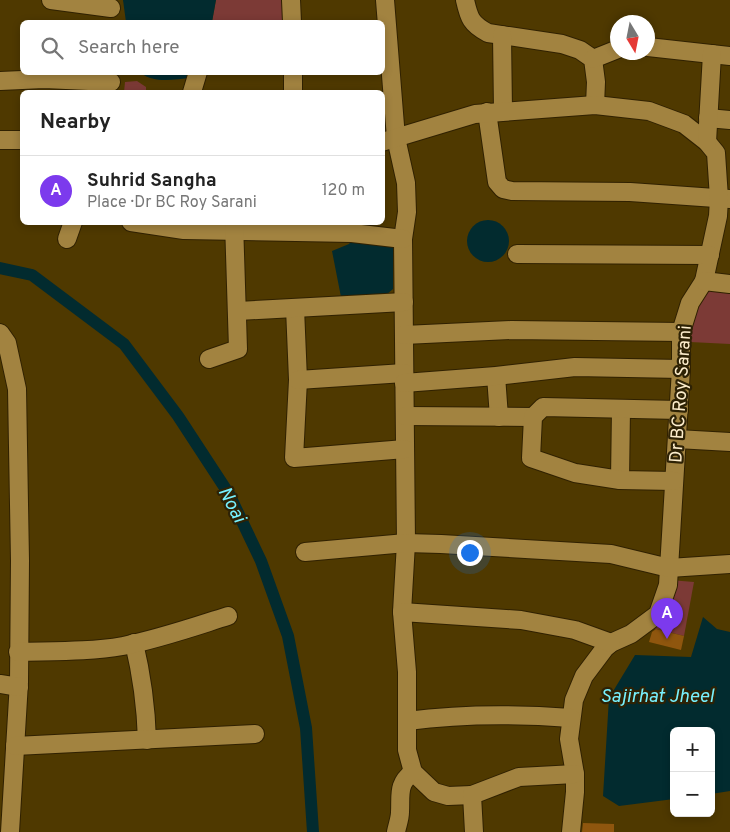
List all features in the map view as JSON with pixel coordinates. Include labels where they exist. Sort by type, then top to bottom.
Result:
[{"type":"street","points":[[51,0],[111,10]]},
{"type":"street","points":[[291,0],[292,20]]},
{"type":"street","points":[[385,0],[389,140],[406,183],[407,212],[403,239],[406,543],[402,612],[406,672],[407,750],[413,772],[434,792],[448,796],[472,795],[520,777],[575,774]]},
{"type":"street","points":[[465,0],[469,17],[477,27],[488,33],[562,44],[580,50],[593,59],[596,82],[595,105]]},
{"type":"street","points":[[502,35],[495,112],[497,182],[503,189],[630,192],[725,198]]},
{"type":"street","points":[[655,48],[730,56]]},
{"type":"street","points":[[593,59],[610,52]]},
{"type":"street","points":[[707,142],[712,54]]},
{"type":"street","points":[[193,90],[197,75]]},
{"type":"street","points":[[293,75],[293,90]]},
{"type":"street","points":[[0,81],[44,79],[112,82]]},
{"type":"street","name":"Dr BC Roy Sarani","points":[[389,140],[475,114],[595,105],[649,111],[684,124],[707,142],[716,153],[725,198],[718,216],[704,281],[690,303],[681,332],[679,410],[668,585],[658,614],[631,634],[605,648],[584,676],[574,700],[568,739],[575,774],[571,832]]},
{"type":"street","points":[[708,118],[730,120]]},
{"type":"street","points":[[0,140],[20,140]]},
{"type":"street","points":[[67,239],[72,225]]},
{"type":"street","points":[[151,225],[184,230],[234,226],[352,233],[403,239]]},
{"type":"street","points":[[209,359],[238,349],[234,226]]},
{"type":"street","points":[[517,254],[710,255]]},
{"type":"street","points":[[704,281],[730,284]]},
{"type":"street","points":[[238,311],[404,302]]},
{"type":"street","points":[[295,308],[298,380],[294,458],[405,449]]},
{"type":"street","points":[[404,336],[511,330],[681,332]]},
{"type":"street","points":[[0,333],[7,343],[17,389],[20,561],[19,687],[14,746],[5,807],[10,832]]},
{"type":"street","points":[[298,380],[496,376],[575,367],[681,369]]},
{"type":"street","points":[[496,376],[499,417]]},
{"type":"street","points":[[674,481],[620,480],[575,473],[531,458],[533,418],[543,407],[679,410]]},
{"type":"street","points":[[620,480],[621,409]]},
{"type":"street","points":[[405,416],[533,418]]},
{"type":"street","points":[[677,439],[730,442]]},
{"type":"street","points":[[305,552],[406,543],[611,554],[669,568],[730,564]]},
{"type":"street","points":[[402,612],[521,620],[575,630],[612,643]]},
{"type":"street","points":[[18,652],[94,649],[134,643],[150,640],[228,616]]},
{"type":"street","points":[[134,643],[142,675],[146,704],[147,740]]},
{"type":"street","points":[[0,684],[19,687]]},
{"type":"street","points":[[407,721],[437,717],[473,716],[572,718]]},
{"type":"street","points":[[14,746],[255,734]]},
{"type":"street","points":[[396,832],[403,782],[413,772]]},
{"type":"street","points":[[472,795],[474,832]]},
{"type":"shaded area","points":[[216,0],[291,0],[292,20],[212,20]]},
{"type":"shaded area","points":[[137,81],[146,87],[146,90],[124,90],[125,82]]},
{"type":"shaded area","points":[[704,290],[730,290],[730,344],[690,342],[689,329]]},
{"type":"shaded area","points":[[670,580],[694,582],[684,636],[653,628]]},
{"type":"water","points":[[123,0],[216,0],[212,20],[126,20]]},
{"type":"water","points":[[145,75],[192,75],[191,78],[165,80],[152,79]]},
{"type":"water","points":[[492,220],[500,223],[506,229],[509,241],[506,253],[500,259],[484,262],[476,259],[470,253],[467,237],[470,229],[476,223]]},
{"type":"water","points":[[357,234],[393,238],[393,289],[380,300],[341,297],[332,251],[349,244]]},
{"type":"water","name":"Sajirhat Jheel","points":[[703,617],[717,629],[730,632],[730,791],[715,793],[715,727],[670,727],[670,800],[619,806],[603,796],[609,698],[635,655],[691,657]]},
{"type":"building","points":[[656,629],[684,636],[681,650],[649,642],[652,632]]},
{"type":"building","points":[[583,823],[614,824],[614,832],[582,832]]},
{"type":"waterway","name":"Noai","points":[[0,268],[32,275],[124,344],[178,416],[229,494],[261,561],[288,636],[306,728],[313,832]]},
{"type":"place","name":"Suhrid Sangha","points":[[667,639]]}]
